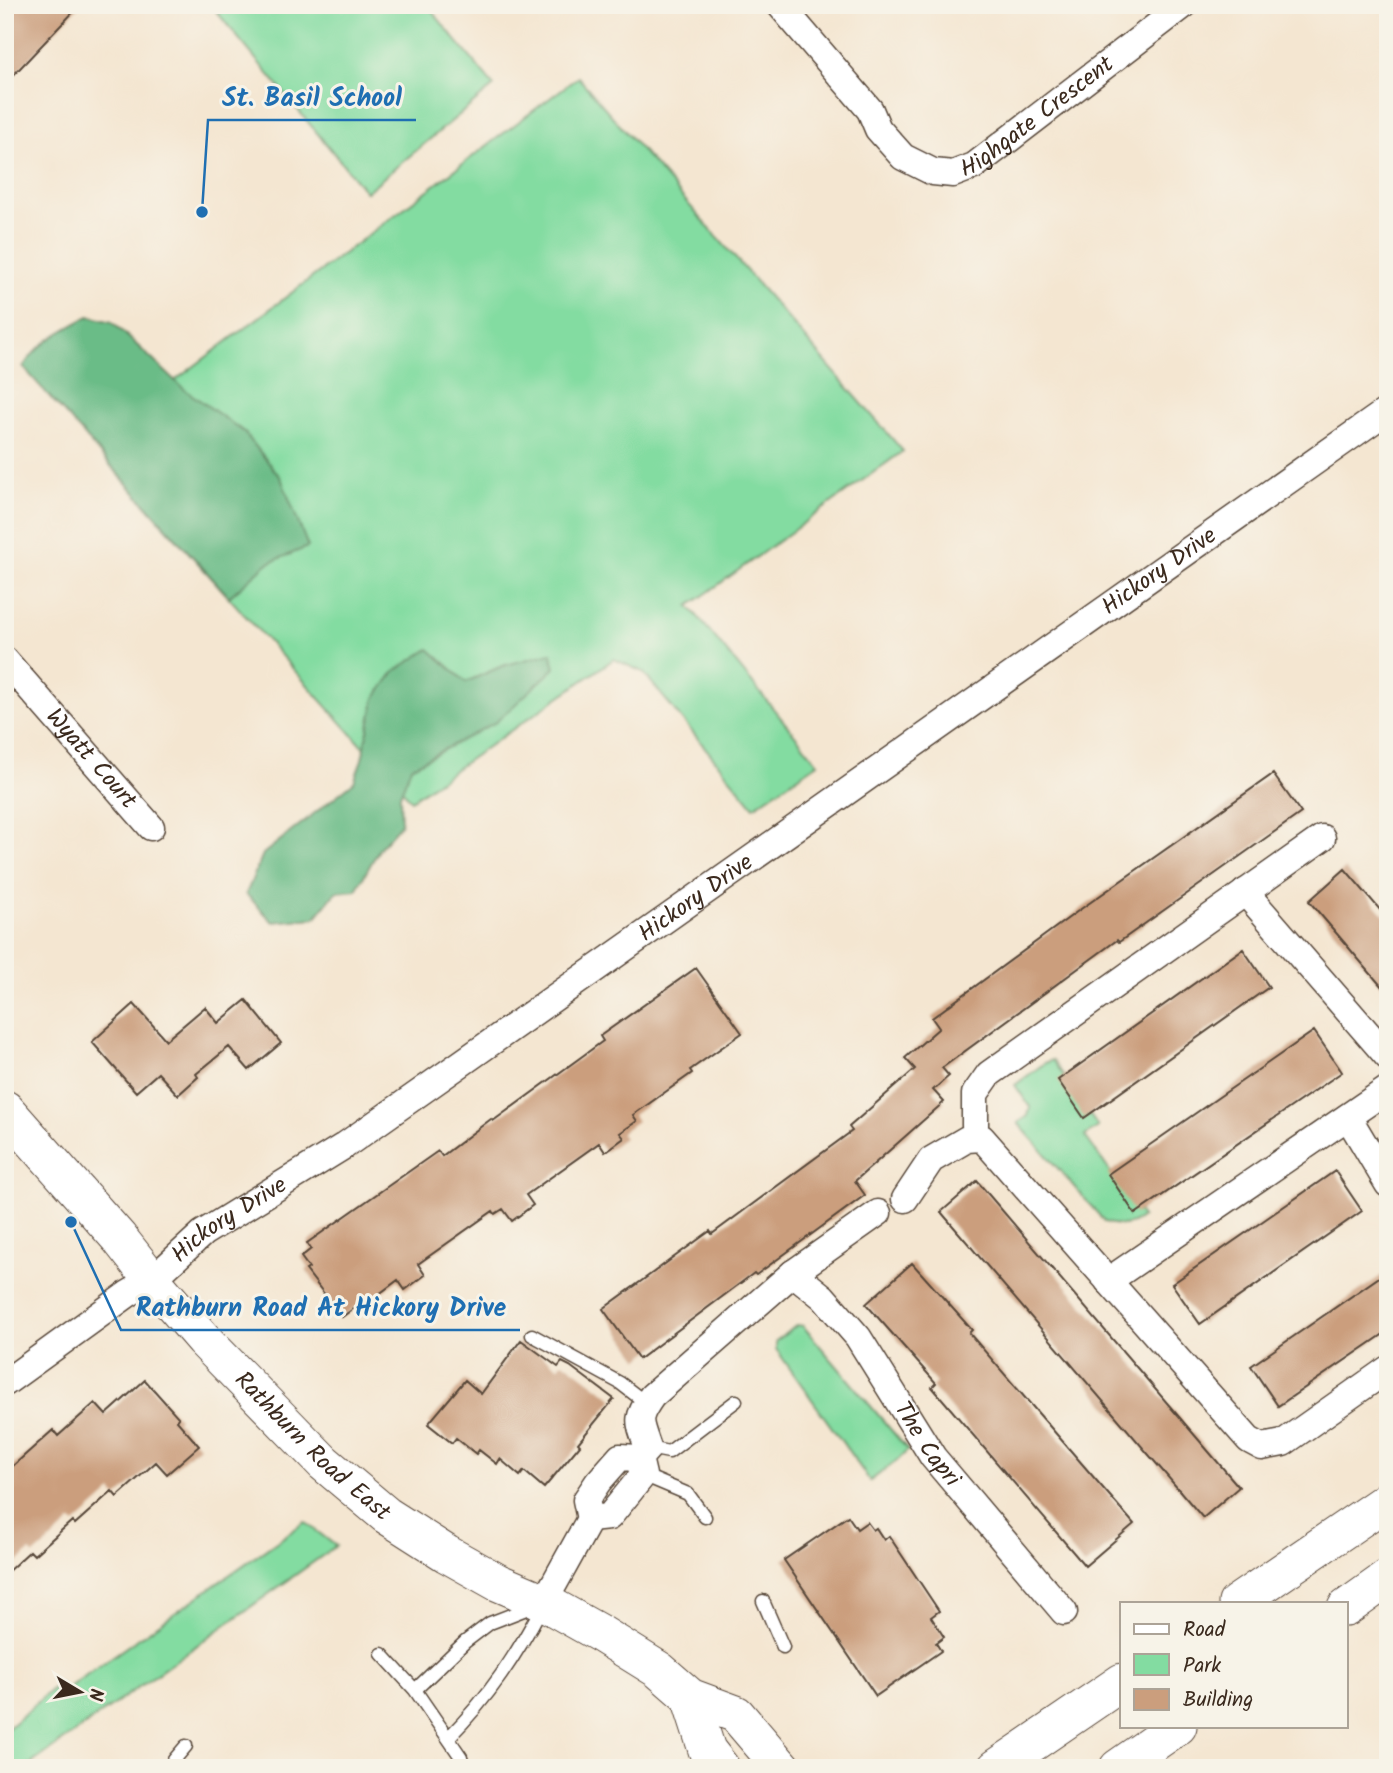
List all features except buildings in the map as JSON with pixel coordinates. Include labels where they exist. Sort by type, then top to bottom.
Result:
[{"type":"street","name":"Highgate Crescent","points":[[780,5],[870,110],[878,129],[903,157],[933,172],[953,174],[984,159],[1184,5]]},
{"type":"street","name":"Hickory Drive","points":[[5,1383],[128,1294],[152,1280],[203,1233],[344,1146],[1388,410]]},
{"type":"street","name":"Wyatt Court","points":[[5,660],[151,827]]},
{"type":"street","points":[[1322,838],[989,1073],[975,1094],[978,1131],[1249,1440],[1262,1447],[1283,1443],[1388,1368]]},
{"type":"street","points":[[1245,892],[1388,1056]]},
{"type":"street","points":[[1108,1281],[1388,1089]]},
{"type":"street","name":"Rathburn Road East","points":[[5,1109],[119,1238],[203,1339],[324,1463],[386,1515],[447,1554],[497,1582],[544,1602],[601,1634],[659,1670],[690,1697],[736,1714],[774,1759]]},
{"type":"street","points":[[1348,1117],[1388,1184]]},
{"type":"street","points":[[905,1199],[931,1160],[978,1131]]},
{"type":"street","points":[[544,1602],[590,1519],[609,1517],[643,1460],[640,1413],[652,1396],[793,1273],[878,1213]]},
{"type":"street","name":"The Capri","points":[[793,1273],[823,1297],[858,1337],[933,1457],[1065,1612]]},
{"type":"street","points":[[1238,1602],[1388,1500]]},
{"type":"street","points":[[1348,1607],[1388,1578]]},
{"type":"street","points":[[996,1768],[1120,1683]]},
{"type":"street","points":[[690,1697],[707,1750],[721,1768]]},
{"type":"street","points":[[1118,1768],[1175,1728]]},
{"type":"street","points":[[774,1759],[811,1768]]},
{"type":"lane","points":[[532,1335],[620,1383],[646,1403]]},
{"type":"lane","points":[[643,1460],[669,1452],[736,1401]]},
{"type":"lane","points":[[643,1460],[688,1494],[705,1517]]},
{"type":"lane","points":[[763,1601],[783,1647]]},
{"type":"lane","points":[[415,1690],[465,1642],[490,1623],[544,1602]]},
{"type":"lane","points":[[448,1738],[472,1714],[508,1666],[544,1602]]},
{"type":"lane","points":[[382,1654],[415,1690],[461,1757],[464,1768]]},
{"type":"lane","points":[[173,1768],[174,1760],[186,1746]]},
{"type":"green space","points":[[211,5],[427,5],[494,86],[366,192]]},
{"type":"green space","points":[[578,77],[903,451],[689,606],[818,763],[754,807],[643,672],[614,659],[411,800],[91,444]]},
{"type":"green space","points":[[89,316],[112,322],[184,389],[244,432],[281,478],[308,547],[268,563],[229,597],[23,367],[44,343]]},
{"type":"green space","points":[[429,649],[466,682],[502,666],[551,653],[555,668],[496,722],[411,767],[400,795],[401,824],[381,846],[356,890],[336,892],[315,918],[273,922],[246,894],[263,854],[354,782],[362,759],[375,698],[395,671]]},
{"type":"green space","points":[[1053,1060],[1098,1127],[1085,1136],[1142,1217],[1134,1223],[1120,1225],[1105,1222],[1018,1123],[1028,1116],[1030,1107],[1015,1085]]},
{"type":"green space","points":[[797,1325],[803,1326],[908,1450],[870,1481],[776,1349],[776,1341]]},
{"type":"green space","points":[[305,1522],[336,1546],[25,1768],[5,1768],[5,1731],[59,1683],[66,1689]]},
{"type":"place","name":"St. Basil School","points":[[202,212]]},
{"type":"place","name":"Rathburn Road At Hickory Drive","points":[[71,1222]]}]
